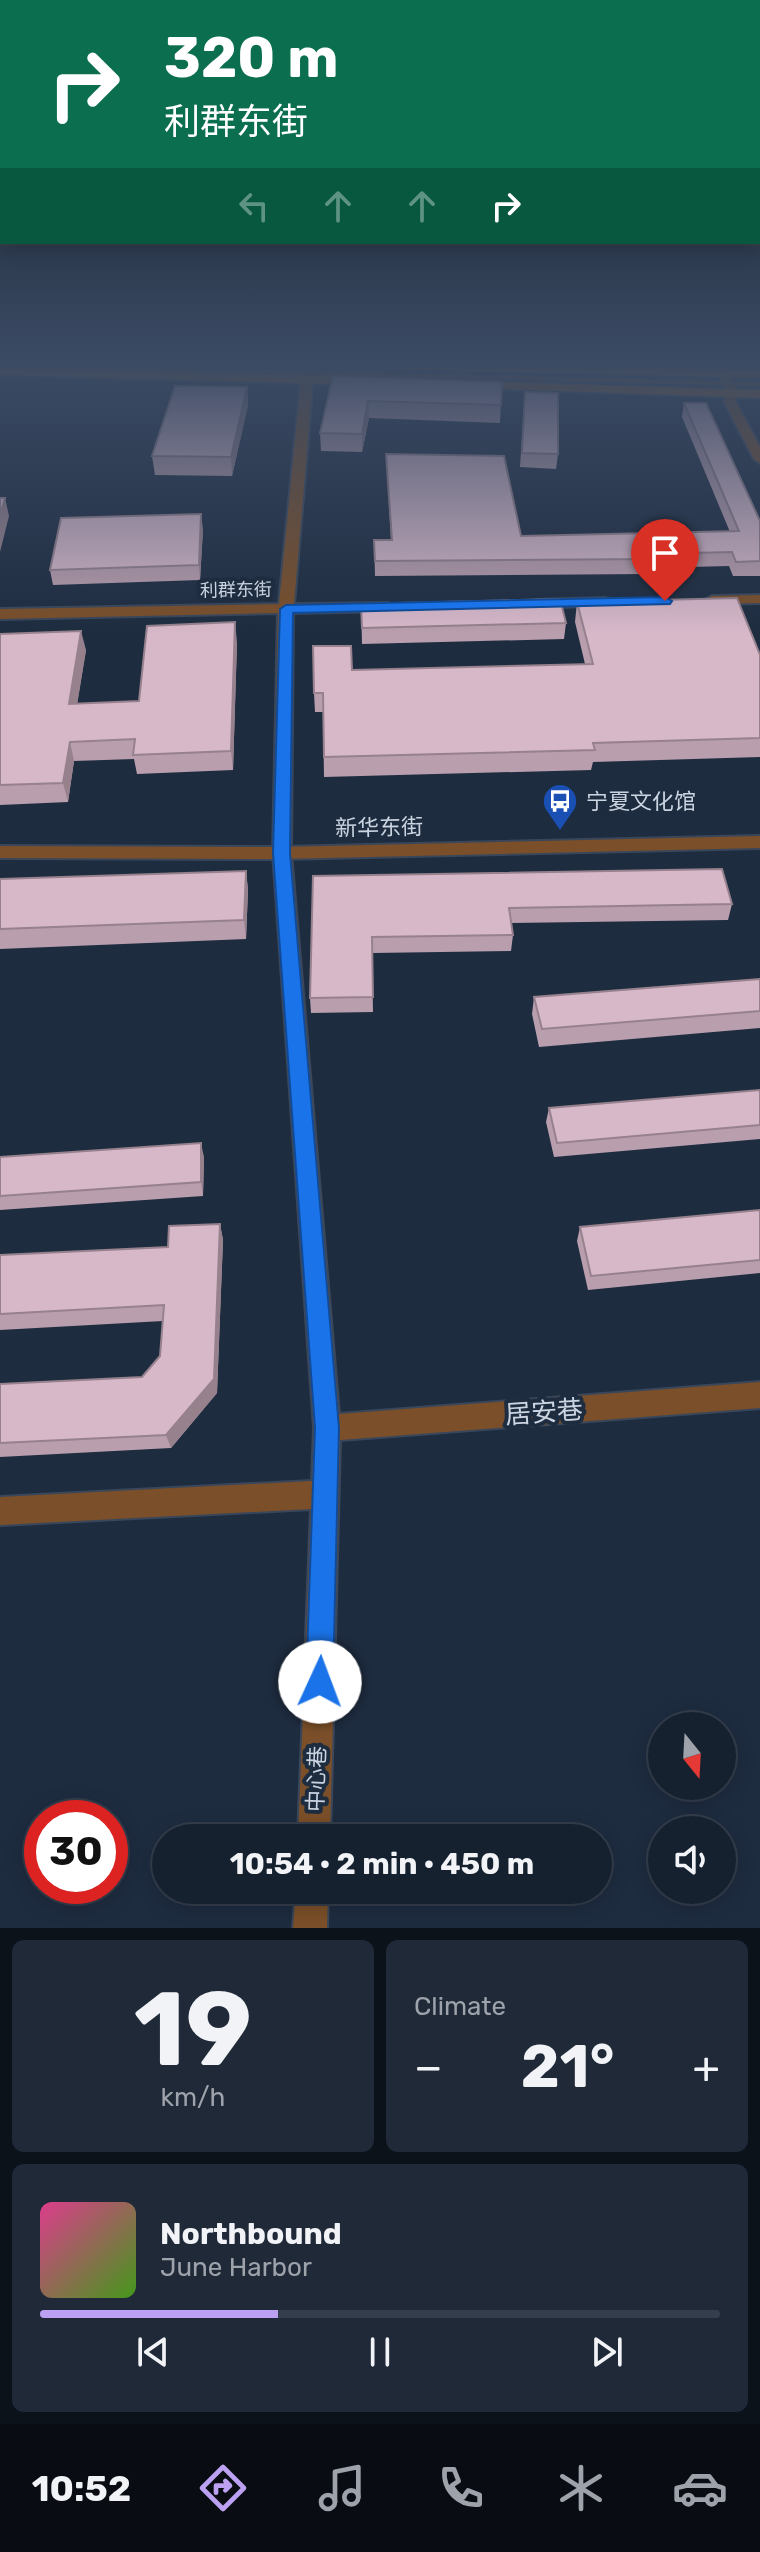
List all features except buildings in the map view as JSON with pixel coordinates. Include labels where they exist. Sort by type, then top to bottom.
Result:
[{"type":"street","name":"中心巷","points":[[299,454],[286,609],[282,853],[327,1428],[315,1824]]},
{"type":"street","points":[[697,600],[760,599]]},
{"type":"street","points":[[523,604],[618,602]]},
{"type":"street","name":"利群东街","points":[[0,614],[397,607]]},
{"type":"street","name":"新华东街","points":[[0,852],[282,853],[760,842]]},
{"type":"street","name":"居安巷","points":[[327,1428],[760,1395]]},
{"type":"street","points":[[0,1511],[327,1494]]},
{"type":"street","points":[[310,1928],[311,1904]]},
{"type":"place","name":"宁夏文化馆","points":[[560,832]]},
{"type":"route","points":[[320,1682],[327,1428],[282,853],[286,609],[665,601]]}]
